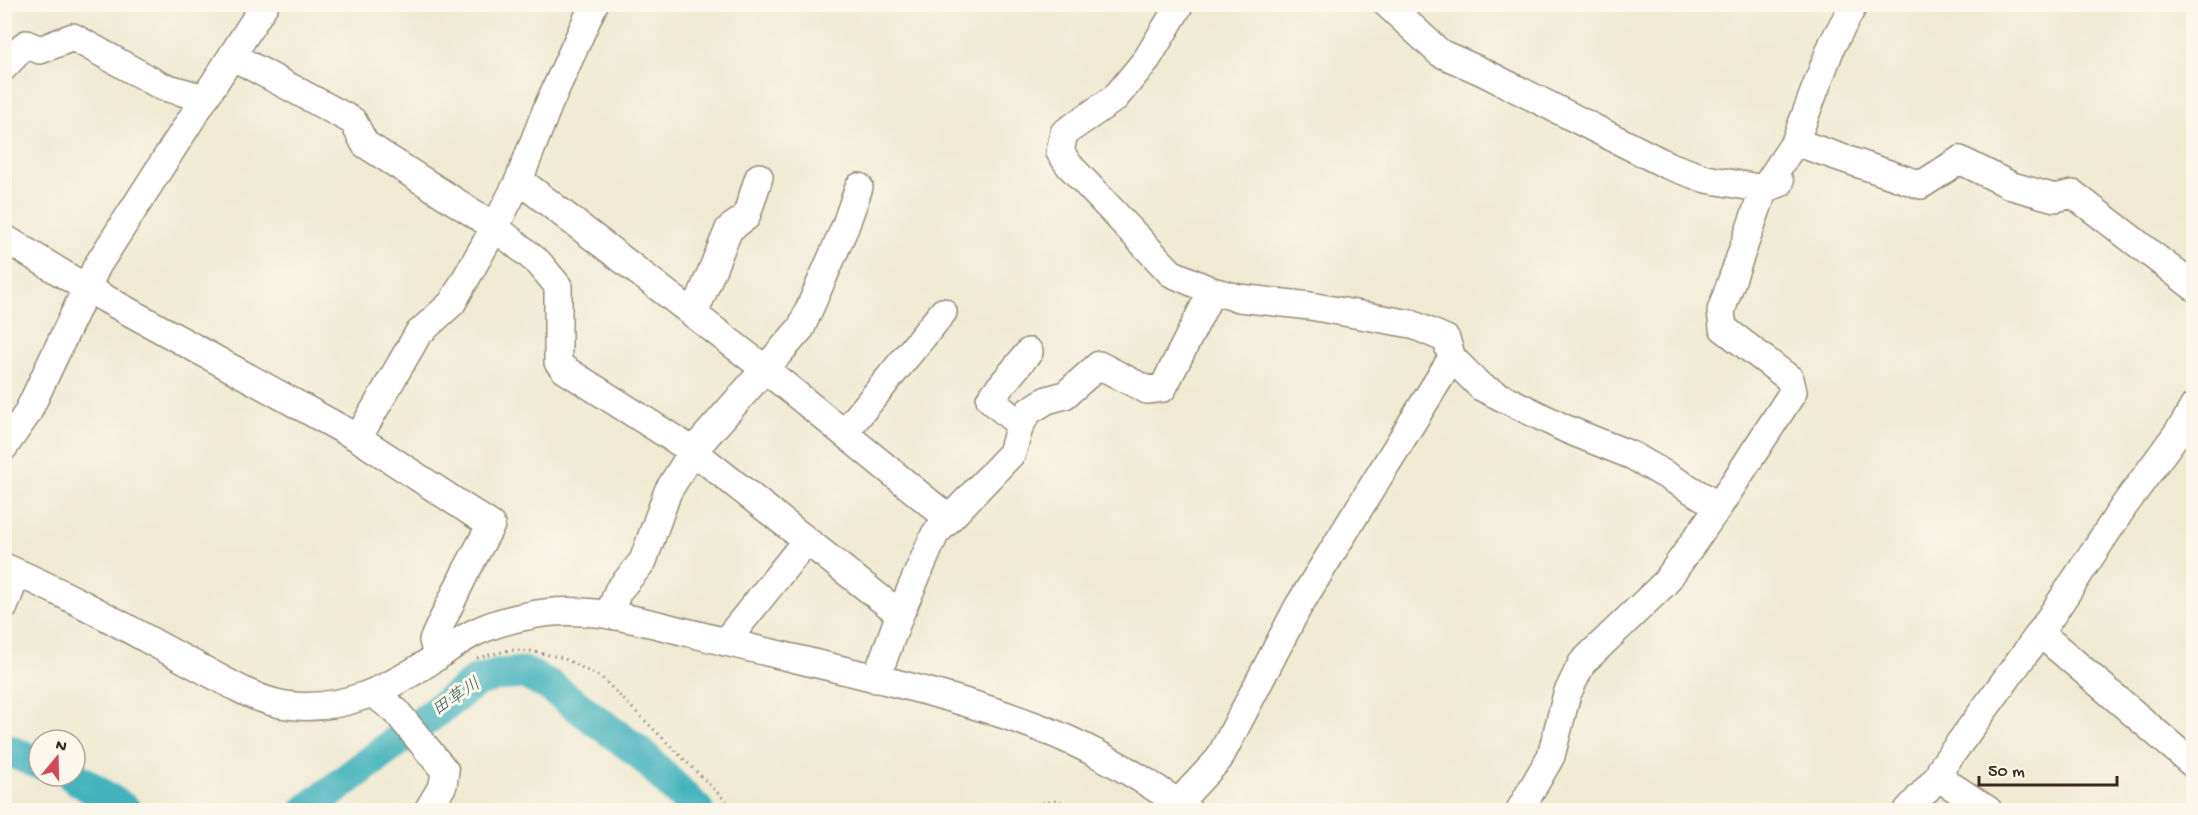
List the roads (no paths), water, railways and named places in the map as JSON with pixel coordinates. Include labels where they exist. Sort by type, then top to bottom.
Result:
[{"type":"street","points":[[4,447],[27,414],[97,266],[265,4]]},
{"type":"street","points":[[358,438],[418,334],[452,303],[495,227],[519,180],[548,106],[594,4]]},
{"type":"street","points":[[1180,4],[1147,59],[1115,98],[1064,134],[1060,152],[1069,165],[1171,273],[1212,291],[1239,298],[1310,306],[1412,324],[1446,339],[1452,358],[1481,387],[1566,429],[1633,456],[1719,506]]},
{"type":"street","points":[[1386,4],[1440,53],[1483,72],[1667,165],[1706,179],[1764,189]]},
{"type":"street","points":[[1520,810],[1551,756],[1568,694],[1582,663],[1665,583],[1719,506],[1793,392],[1790,379],[1723,328],[1721,311],[1764,189],[1802,144],[1832,45],[1854,4]]},
{"type":"street","points":[[4,67],[26,44],[40,50],[73,37],[161,86],[193,95],[201,102]]},
{"type":"street","points":[[231,57],[353,121],[365,144],[495,227],[538,262],[558,286],[558,362],[564,369],[693,451],[900,614]]},
{"type":"street","points":[[1802,144],[1921,185],[1960,160],[2012,186],[2055,198],[2073,194],[2193,287]]},
{"type":"street","points":[[694,314],[729,229],[746,217],[759,177]]},
{"type":"street","points":[[519,180],[765,369],[948,518]]},
{"type":"street","points":[[609,615],[618,591],[643,561],[668,491],[693,451],[801,328],[845,227],[859,187]]},
{"type":"street","points":[[4,238],[86,288],[358,438],[491,525],[465,573],[434,640],[436,657]]},
{"type":"street","points":[[876,679],[900,614],[935,534],[1012,453],[1020,425],[1029,411],[1047,400],[1065,395],[1099,365],[1147,390],[1163,388],[1212,291]]},
{"type":"street","points":[[844,433],[944,312]]},
{"type":"street","points":[[1020,425],[990,399],[1029,352]]},
{"type":"street","points":[[4,607],[11,570],[246,692],[284,705],[319,707],[374,694],[478,631],[525,616],[565,610],[609,615],[876,679],[978,708],[1044,730],[1105,759],[1183,807],[1219,759],[1298,607],[1452,358]]},
{"type":"street","points":[[1908,810],[1938,777],[1942,767],[2040,633],[2124,506],[2190,420]]},
{"type":"street","points":[[725,642],[807,541]]},
{"type":"street","points":[[2040,633],[2193,765]]},
{"type":"street","points":[[374,694],[396,711],[445,771],[443,784],[428,810]]},
{"type":"street","points":[[1938,777],[1988,810]]},
{"type":"waterway","name":"田草川","points":[[307,810],[476,681],[496,675],[524,673],[550,686],[640,753],[697,810]]},
{"type":"waterway","name":"田草川","points":[[4,749],[27,758]]},
{"type":"waterway","name":"田草川","points":[[87,785],[125,810]]}]
